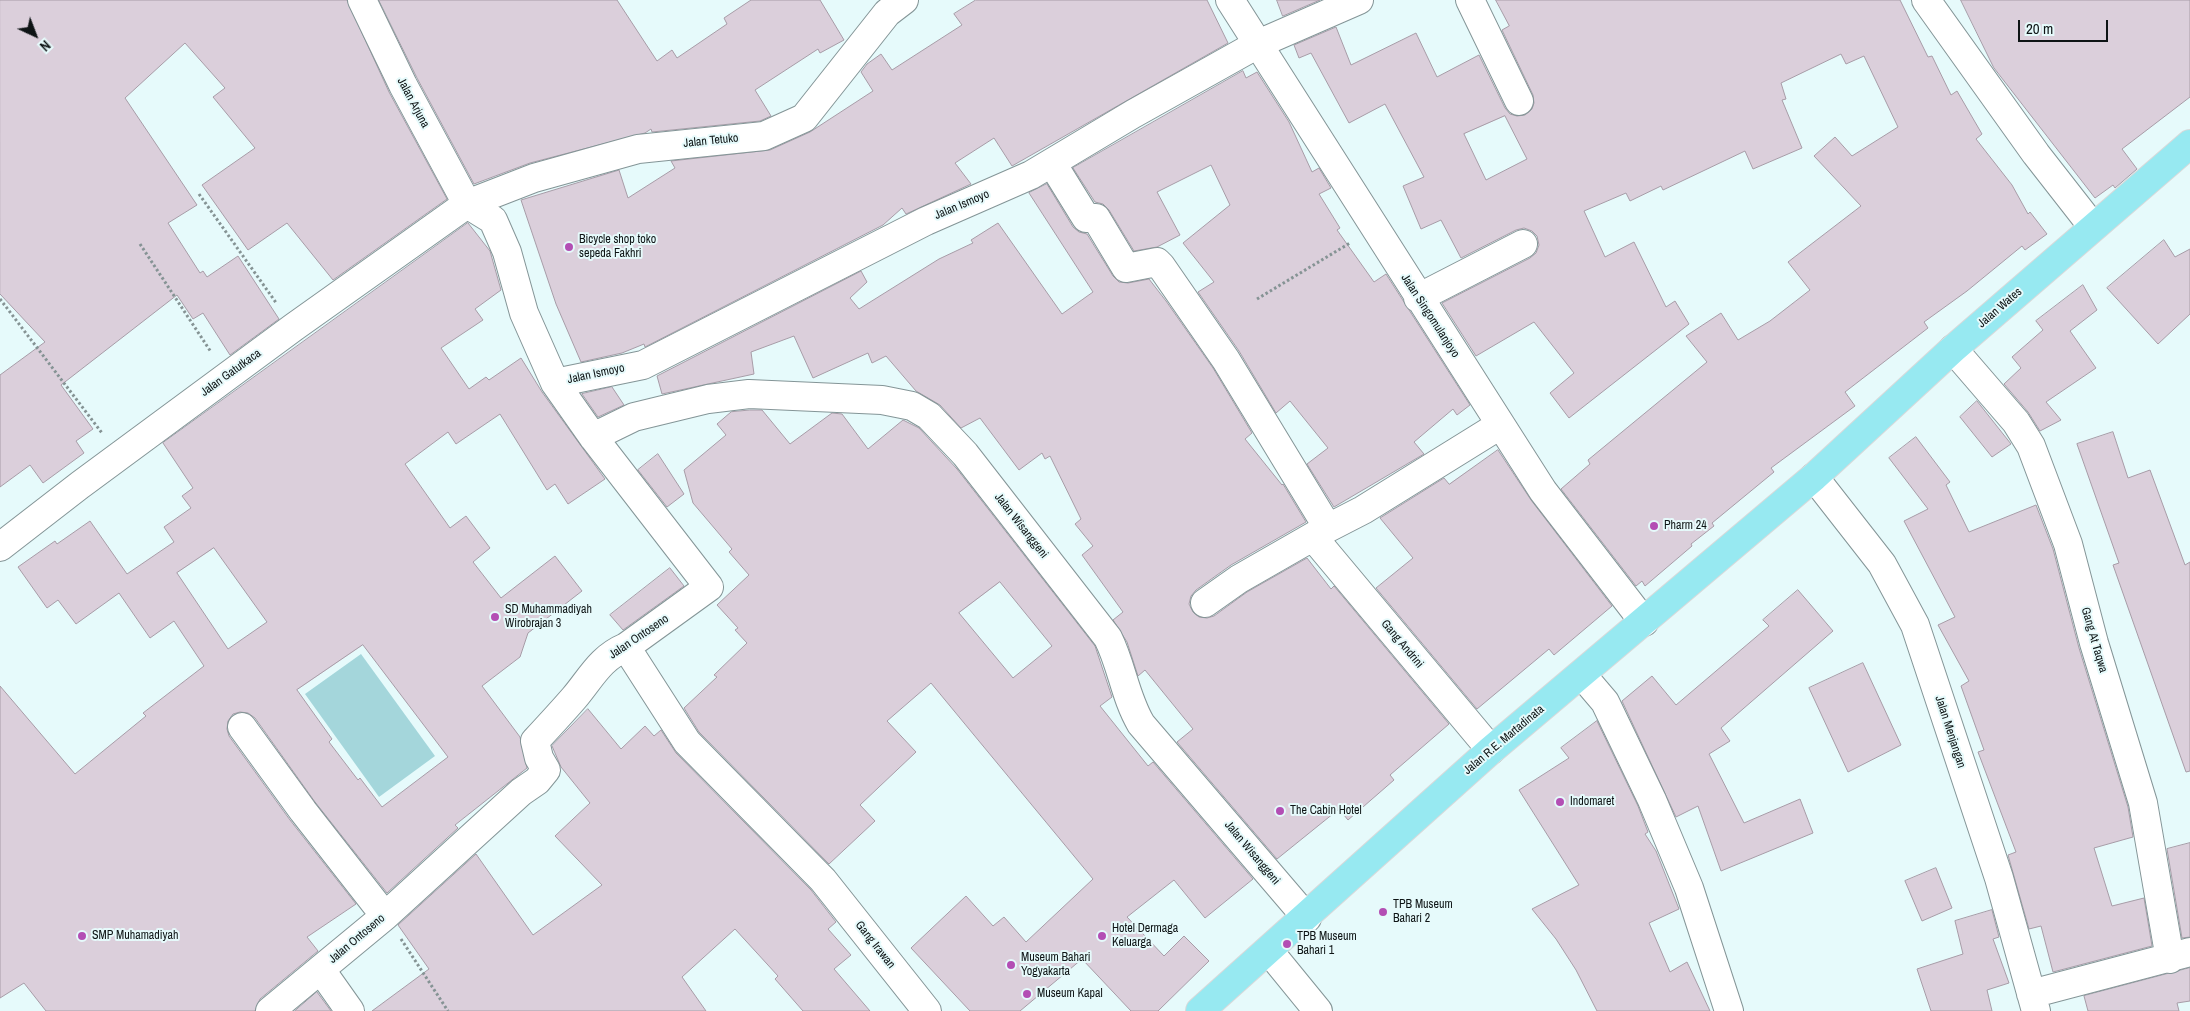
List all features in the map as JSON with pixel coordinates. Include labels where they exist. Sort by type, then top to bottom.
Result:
[{"type":"main road","name":"Jalan Wates","points":[[1814,477],[1953,349],[2190,144]]},
{"type":"main road","name":"Jalan R.E. Martadinata","points":[[1200,1011],[1307,918],[1491,750],[1582,676],[1814,477]]},
{"type":"street","name":"Jalan Arjuna","points":[[362,0],[403,85],[467,204]]},
{"type":"street","name":"Jalan Tetuko","points":[[467,204],[534,178],[638,149],[764,136],[804,118],[887,13],[904,0]]},
{"type":"street","name":"Jalan Singomulanjoyo","points":[[1230,0],[1542,491],[1644,622]]},
{"type":"street","name":"Jalan Ismoyo","points":[[555,383],[643,365],[926,221],[1031,175],[1133,114],[1258,44],[1358,0]]},
{"type":"street","points":[[1470,0],[1520,101]]},
{"type":"street","points":[[1926,0],[2036,154],[2093,227]]},
{"type":"street","name":"Gang Andrini","points":[[1052,163],[1086,218],[1096,218],[1126,268],[1157,262],[1161,266],[1226,360],[1321,532],[1491,750]]},
{"type":"street","name":"Jalan Gatutkaca","points":[[0,547],[227,376],[467,204]]},
{"type":"street","name":"Jalan Ontoseno","points":[[270,1011],[385,916],[521,792],[537,781],[546,770],[538,758],[535,742],[589,677],[612,653],[626,648],[709,587],[593,436],[555,383],[524,313],[507,252],[493,220],[467,204]]},
{"type":"street","points":[[1418,298],[1523,244]]},
{"type":"street","name":"Gang At Taqwa","points":[[1953,349],[2016,422],[2031,446],[2068,544],[2094,644],[2143,803],[2180,955]]},
{"type":"street","name":"Jalan Wisanggeni","points":[[593,436],[634,417],[708,399],[749,394],[882,400],[912,406],[929,416],[965,454],[1108,638],[1118,659],[1129,700],[1141,724],[1307,918]]},
{"type":"street","points":[[1205,603],[1239,579],[1363,510],[1500,425]]},
{"type":"street","name":"Jalan Menjangan","points":[[1814,477],[1882,564],[1915,625],[1999,878],[2034,1002]]},
{"type":"street","name":"Gang Irawan","points":[[626,648],[687,742],[823,880],[927,1011]]},
{"type":"street","points":[[1582,676],[1605,702],[1652,800],[1689,888],[1729,1011]]},
{"type":"street","points":[[242,727],[303,811],[385,916]]},
{"type":"street","points":[[1269,951],[1318,1011]]},
{"type":"street","points":[[2034,1002],[2180,955]]},
{"type":"street","points":[[321,970],[350,1011]]},
{"type":"path","points":[[199,194],[294,327]]},
{"type":"path","points":[[1258,299],[1374,228]]},
{"type":"path","points":[[140,244],[227,376]]},
{"type":"path","points":[[0,299],[119,456]]},
{"type":"path","points":[[385,916],[448,1011]]},
{"type":"shaded area","points":[[361,654],[435,756],[379,797],[305,694]]},
{"type":"building","points":[[0,0],[347,0],[389,92],[447,199],[333,280],[287,223],[248,250],[202,185],[255,148],[213,97],[225,88],[185,43],[125,98],[197,205],[168,223],[200,273],[203,271],[207,277],[238,256],[279,319],[230,355],[203,313],[193,319],[177,295],[61,385],[93,429],[76,441],[84,453],[43,483],[30,465],[0,487],[0,375],[45,342],[0,294]]},
{"type":"building","points":[[379,0],[617,0],[657,61],[672,50],[677,58],[727,24],[724,18],[751,0],[820,0],[844,40],[820,53],[818,49],[755,90],[771,116],[760,121],[652,132],[651,129],[645,133],[530,163],[474,184],[417,78]]},
{"type":"building","points":[[976,0],[1207,0],[1228,43],[1012,166],[994,138],[955,163],[971,184],[906,214],[902,208],[883,225],[645,347],[644,344],[622,353],[581,362],[556,304],[521,200],[619,170],[628,198],[675,168],[671,161],[770,150],[810,132],[873,91],[861,72],[867,64],[881,54],[892,70],[962,25],[954,14]]},
{"type":"building","points":[[1277,0],[1320,0],[1283,16]]},
{"type":"building","points":[[1496,0],[1900,0],[1928,57],[1932,56],[1951,95],[1957,91],[1982,134],[1976,139],[2012,185],[2028,214],[2030,212],[2047,234],[2025,250],[2022,246],[1967,291],[1924,322],[1928,328],[1845,392],[1855,406],[1771,468],[1774,472],[1712,523],[1714,526],[1691,544],[1692,546],[1645,586],[1642,581],[1636,586],[1561,489],[1590,464],[1588,460],[1707,362],[1686,336],[1721,313],[1738,340],[1770,321],[1810,290],[1788,262],[1861,206],[1814,156],[1835,137],[1852,156],[1898,127],[1864,56],[1846,64],[1841,54],[1781,83],[1786,99],[1782,100],[1802,148],[1753,169],[1745,151],[1663,190],[1661,186],[1630,201],[1626,193],[1584,211],[1605,257],[1634,242],[1666,307],[1675,301],[1689,324],[1569,418],[1550,393],[1574,373],[1534,322],[1476,356],[1442,303],[1530,258],[1536,253],[1539,245],[1537,236],[1532,231],[1524,228],[1516,230],[1461,258],[1441,220],[1421,229],[1403,186],[1424,177],[1385,104],[1349,123],[1311,53],[1299,58],[1294,45],[1336,27],[1351,65],[1416,33],[1437,77],[1479,55],[1505,108],[1510,114],[1517,116],[1525,115],[1532,109],[1534,103],[1533,95],[1502,30],[1509,26]],"holes":[[[1505,116],[1527,159],[1486,180],[1464,134]]]},
{"type":"building","points":[[1961,0],[2190,0],[2190,97],[2122,149],[2137,169],[2115,188],[2113,185],[2095,198],[1994,68]]},
{"type":"building","points":[[1243,71],[1246,78],[1257,72],[1289,122],[1312,172],[1319,168],[1331,188],[1319,194],[1340,228],[1337,230],[1374,282],[1386,274],[1470,405],[1457,415],[1453,409],[1414,442],[1424,454],[1334,507],[1307,464],[1328,448],[1290,401],[1276,413],[1239,351],[1198,292],[1214,282],[1183,243],[1230,205],[1211,165],[1157,192],[1180,235],[1157,247],[1134,251],[1109,210],[1103,204],[1095,202],[1073,168]]},
{"type":"building","points":[[1047,184],[1073,227],[1079,232],[1087,234],[1113,276],[1119,282],[1128,283],[1149,279],[1166,301],[1213,368],[1252,433],[1245,439],[1283,484],[1306,522],[1231,565],[1196,590],[1191,596],[1189,604],[1193,612],[1199,617],[1207,618],[1214,616],[1247,592],[1307,558],[1331,589],[1334,586],[1449,724],[1390,775],[1394,780],[1348,820],[1339,809],[1277,859],[1177,742],[1193,729],[1145,670],[1138,676],[1127,642],[1113,620],[1123,612],[1082,555],[1093,546],[1075,524],[1081,519],[1050,456],[1045,459],[1042,453],[1019,470],[980,418],[961,428],[940,405],[916,391],[886,356],[872,363],[868,353],[813,378],[794,336],[751,352],[754,374],[662,394],[657,376],[861,271],[867,282],[850,298],[859,309],[939,259],[973,243],[971,240],[998,223],[1062,314],[1093,292],[1029,193]]},
{"type":"building","points":[[468,223],[490,251],[501,290],[475,309],[483,320],[441,348],[469,389],[486,377],[489,380],[521,358],[542,392],[605,479],[568,504],[555,484],[547,490],[500,414],[456,444],[448,432],[405,464],[450,528],[466,516],[490,548],[473,562],[501,598],[555,556],[582,591],[528,633],[520,657],[482,686],[520,737],[527,768],[455,825],[458,828],[387,893],[315,802],[255,718],[248,713],[240,712],[233,714],[228,721],[227,729],[229,736],[290,820],[356,904],[307,937],[318,951],[260,999],[255,1011],[46,1011],[24,983],[0,998],[0,686],[75,774],[146,716],[143,713],[204,666],[174,621],[150,638],[119,593],[76,624],[58,600],[47,608],[18,567],[55,541],[57,544],[90,521],[127,574],[174,542],[164,527],[191,508],[182,496],[193,488],[163,443]],"holes":[[[214,548],[267,622],[228,649],[177,573]],[[363,645],[448,757],[382,807],[360,778],[358,780],[329,742],[332,739],[297,690]]]},
{"type":"building","points":[[2164,240],[2175,257],[2190,249],[2190,314],[2158,344],[2107,288]]},
{"type":"building","points":[[2083,285],[2097,310],[2070,331],[2096,368],[2046,402],[2061,420],[2040,431],[2028,412],[2004,384],[2021,368],[2012,357],[2043,330],[2036,321]]},
{"type":"building","points":[[612,387],[624,405],[598,417],[582,394]]},
{"type":"building","points":[[1977,401],[2011,444],[1992,457],[1960,417]]},
{"type":"building","points":[[762,410],[790,444],[832,413],[842,414],[868,449],[903,420],[919,428],[957,469],[1095,646],[1112,697],[1100,706],[1148,766],[1153,762],[1253,879],[1205,918],[1174,880],[1127,917],[1164,956],[1184,936],[1209,961],[1158,1011],[1131,1011],[1082,959],[1020,1011],[970,1011],[911,948],[966,896],[993,926],[1004,917],[1026,942],[1093,879],[931,683],[887,721],[916,752],[860,805],[875,821],[829,864],[699,732],[684,708],[717,677],[714,675],[747,643],[735,630],[738,628],[717,605],[749,575],[729,552],[732,549],[693,503],[684,470],[726,435],[717,424],[731,412]],"holes":[[[1000,582],[1052,646],[1013,678],[959,613]]]},
{"type":"building","points":[[2113,432],[2128,478],[2150,470],[2185,565],[2190,562],[2190,771],[2186,772],[2113,565],[2119,563],[2077,444]]},
{"type":"building","points":[[1916,437],[1950,482],[1946,485],[1969,532],[2036,505],[2053,549],[2079,648],[2128,807],[2133,837],[2094,848],[2112,906],[2144,898],[2152,946],[2053,972],[2041,926],[2029,929],[2008,855],[2016,852],[1978,752],[1984,750],[1961,686],[1969,681],[1938,625],[1955,617],[1904,521],[1928,509],[1889,458]]},
{"type":"building","points":[[1498,450],[1531,500],[1612,606],[1554,655],[1549,649],[1477,709],[1376,588],[1413,558],[1380,518],[1444,478],[1449,484]]},
{"type":"building","points":[[658,454],[684,494],[667,507],[638,470]]},
{"type":"building","points":[[670,568],[684,586],[623,630],[610,615]]},
{"type":"building","points":[[1798,590],[1833,631],[1721,728],[1730,741],[1709,754],[1744,823],[1800,799],[1813,833],[1721,871],[1698,806],[1676,817],[1622,701],[1652,676],[1676,705],[1769,626],[1763,620]]},
{"type":"building","points":[[1863,663],[1901,745],[1848,772],[1809,688]]},
{"type":"building","points":[[588,709],[621,749],[645,726],[654,736],[661,730],[676,753],[811,890],[836,922],[828,929],[851,955],[834,969],[870,1011],[803,1011],[775,979],[778,976],[735,929],[682,977],[706,1011],[372,1011],[429,969],[398,925],[476,854],[533,935],[602,885],[555,836],[590,803],[561,767],[552,746]]},
{"type":"building","points":[[1597,721],[1638,806],[1648,832],[1645,834],[1656,851],[1679,909],[1649,923],[1670,972],[1687,962],[1710,1011],[1597,1011],[1576,970],[1556,939],[1532,909],[1579,885],[1519,790],[1569,758],[1561,748]]},
{"type":"building","points":[[2190,843],[2190,937],[2182,938],[2167,849]]},
{"type":"building","points":[[1936,868],[1952,908],[1922,921],[1905,881]]},
{"type":"building","points":[[1992,910],[1999,937],[1993,939],[2009,983],[1987,990],[1992,1011],[1931,1011],[1917,969],[1963,954],[1955,921]]},
{"type":"building","points":[[2190,968],[2190,1001],[2177,1003],[2179,1011],[2088,1011],[2084,996]]},
{"type":"building","points":[[317,992],[331,1011],[295,1011]]},
{"type":"place","name":"Bicycle shop toko sepeda Fakhri","points":[[569,247]]},
{"type":"place","name":"Pharm 24","points":[[1654,526]]},
{"type":"place","name":"SD Muhammadiyah Wirobrajan 3","points":[[495,617]]},
{"type":"place","name":"Indomaret","points":[[1560,802]]},
{"type":"place","name":"The Cabin Hotel","points":[[1280,811]]},
{"type":"place","name":"TPB Museum Bahari 2","points":[[1383,912]]},
{"type":"place","name":"SMP Muhamadiyah","points":[[82,936]]},
{"type":"place","name":"Hotel Dermaga Keluarga","points":[[1102,936]]},
{"type":"place","name":"TPB Museum Bahari 1","points":[[1287,944]]},
{"type":"place","name":"Museum Bahari Yogyakarta","points":[[1011,965]]},
{"type":"place","name":"Museum Kapal","points":[[1027,994]]}]
